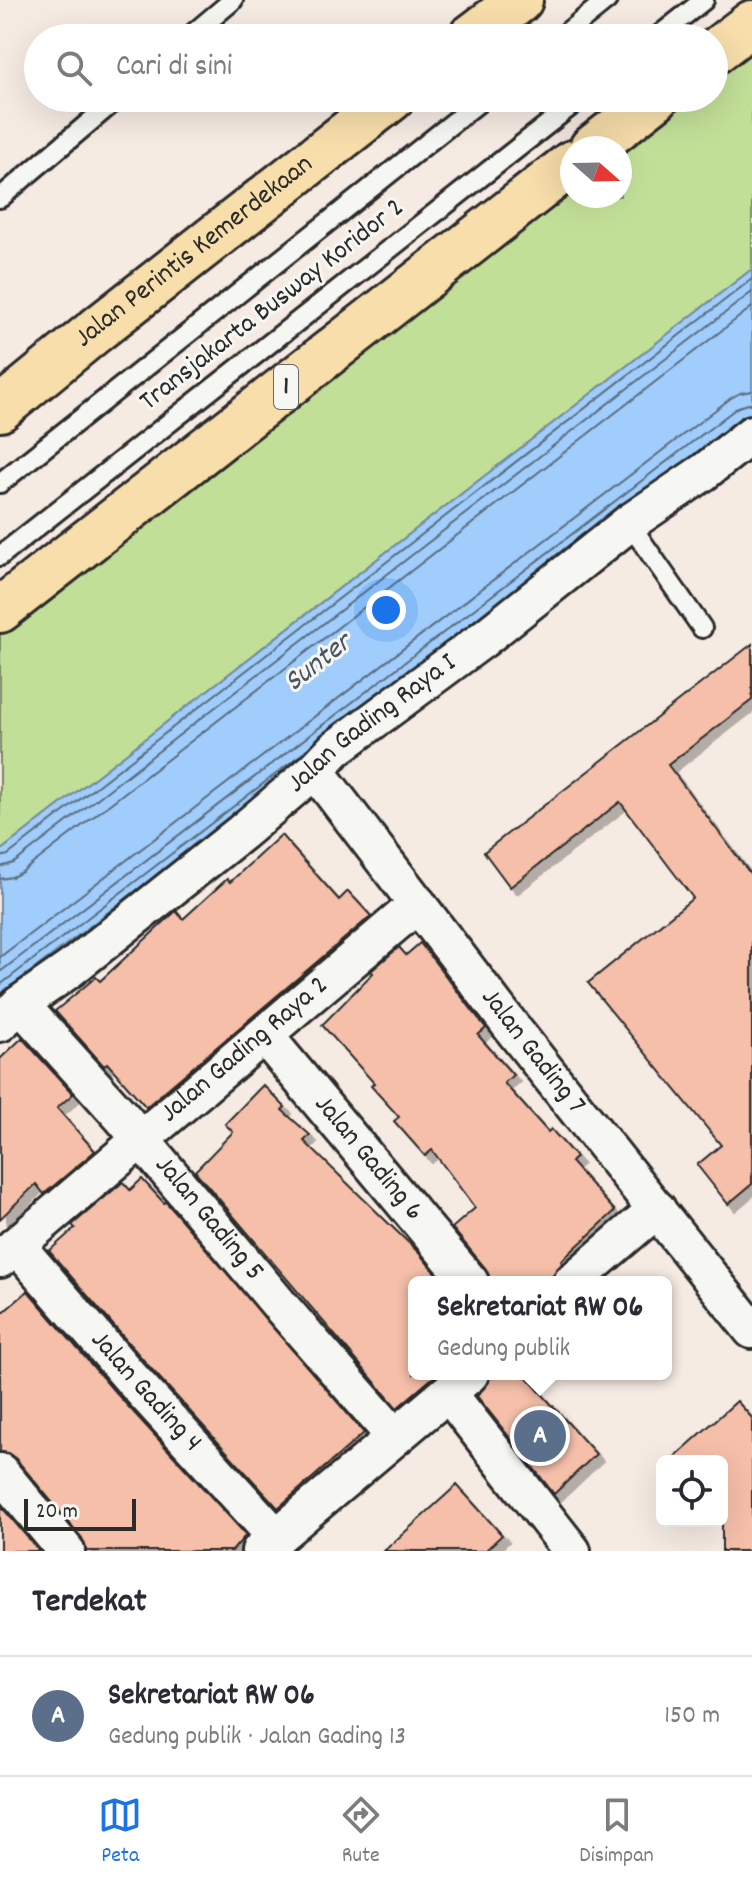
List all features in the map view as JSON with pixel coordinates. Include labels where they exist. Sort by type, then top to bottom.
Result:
[{"type":"highway","points":[[488,24],[520,0]]},
{"type":"highway","points":[[728,41],[752,23]]},
{"type":"highway","name":"Jalan Perintis Kemerdekaan","points":[[0,409],[374,112]]},
{"type":"highway","points":[[607,136],[638,112]]},
{"type":"highway","name":"1","points":[[0,610],[560,172]]},
{"type":"street","name":"Jalan Gading Raya I","points":[[10,1014],[82,960],[315,770],[335,749],[482,640],[629,523],[704,472],[752,434]]},
{"type":"street","name":"Jalan Gading 7","points":[[315,770],[752,1330]]},
{"type":"street","name":"Jalan Gading Raya 2","points":[[8,1252],[418,904]]},
{"type":"street","name":"Jalan Gading 5","points":[[10,1014],[141,1138],[283,1309],[395,1437]]},
{"type":"street","name":"Jalan Gading 6","points":[[265,1036],[465,1276]]},
{"type":"street","points":[[579,1276],[657,1209]]},
{"type":"street","name":"Jalan Gading 4","points":[[8,1252],[130,1377],[268,1544]]},
{"type":"street","points":[[268,1544],[459,1384],[572,1551]]},
{"type":"street","points":[[0,1472],[66,1551]]},
{"type":"lane","points":[[205,24],[233,0]]},
{"type":"lane","points":[[577,24],[607,0]]},
{"type":"lane","points":[[674,24],[704,0]]},
{"type":"lane","points":[[0,198],[101,112]]},
{"type":"lane","name":"Transjakarta Busway Koridor 2","points":[[0,483],[466,112]]},
{"type":"lane","name":"Transjakarta Busway Koridor 2","points":[[0,556],[563,112]]},
{"type":"lane","points":[[629,523],[702,628]]},
{"type":"green space","points":[[752,24],[752,269],[0,851],[0,620],[560,176],[560,208],[632,208],[632,136],[629,136],[647,112],[728,112],[728,43]]},
{"type":"water","name":"Sunter","points":[[752,269],[752,419],[0,995],[0,851]]},
{"type":"building","points":[[752,644],[752,700],[668,765],[752,876],[752,1184],[728,1204],[697,1165],[721,1145],[588,983],[693,898],[620,802],[510,887],[484,852]]},
{"type":"building","points":[[281,835],[339,900],[348,891],[371,916],[146,1107],[55,1011],[96,977],[100,981],[176,911],[183,919],[227,879],[230,882]]},
{"type":"building","points":[[420,943],[486,1028],[478,1035],[513,1075],[504,1083],[548,1132],[551,1129],[576,1157],[571,1162],[615,1211],[561,1261],[553,1276],[488,1276],[486,1269],[452,1228],[475,1208],[432,1150],[425,1156],[394,1121],[399,1117],[371,1086],[374,1083],[322,1025],[373,973],[371,971],[399,947],[406,955]]},
{"type":"building","points":[[22,1038],[73,1094],[57,1108],[95,1151],[44,1194],[36,1184],[0,1219],[0,1059]]},
{"type":"building","points":[[263,1085],[285,1107],[282,1110],[310,1135],[304,1141],[419,1253],[438,1276],[408,1276],[408,1380],[430,1380],[397,1408],[195,1171],[233,1132],[225,1124]]},
{"type":"building","points":[[142,1179],[166,1202],[364,1433],[278,1508],[49,1251],[75,1228],[72,1225],[123,1182],[130,1190]]},
{"type":"building","points":[[28,1291],[114,1391],[246,1535],[232,1551],[86,1551],[82,1538],[16,1459],[0,1452],[0,1315]]},
{"type":"building","points":[[529,1380],[596,1454],[554,1494],[477,1396],[489,1382]]},
{"type":"building","points":[[737,1401],[752,1418],[752,1551],[722,1551],[722,1527],[728,1527],[728,1455],[677,1455]]},
{"type":"building","points":[[457,1485],[502,1535],[485,1551],[384,1551]]},
{"type":"building","points":[[0,1505],[39,1551],[0,1551]]},
{"type":"place","name":"Sekretariat RW 06","points":[[540,1436]]}]
